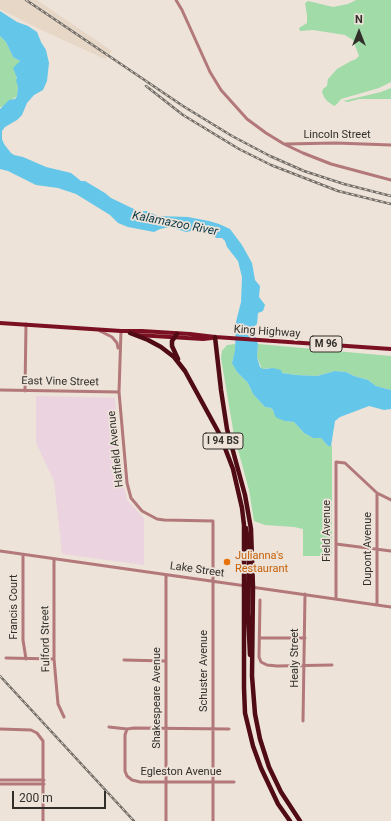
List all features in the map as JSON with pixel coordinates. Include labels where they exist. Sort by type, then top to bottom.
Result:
[{"type":"highway","name":"I 94 BS","points":[[130,333],[161,347],[174,357],[185,371]]},
{"type":"highway","name":"I 94 BS","points":[[175,336],[172,349],[210,413],[225,446],[238,490],[244,525],[249,587]]},
{"type":"highway","name":"I 94 BS","points":[[215,337],[227,429],[248,507],[252,552],[244,682],[245,713],[253,746],[261,768],[278,804],[290,821]]},
{"type":"highway","points":[[249,587],[248,644],[252,662],[253,702],[260,740],[276,782],[300,821]]},
{"type":"main road","name":"King Highway","points":[[0,323],[99,330],[142,331],[175,336]]},
{"type":"main road","name":"King Highway","points":[[121,331],[130,333],[233,338],[391,349]]},
{"type":"street","points":[[176,0],[210,72],[222,90],[247,119],[284,144],[324,161],[391,180]]},
{"type":"street","name":"Lincoln Street","points":[[284,144],[336,143],[391,145]]},
{"type":"street","points":[[24,391],[26,324]]},
{"type":"street","points":[[99,330],[112,337],[120,352]]},
{"type":"street","name":"Hatfield Avenue","points":[[121,331],[119,392],[127,483],[133,501],[142,511],[157,519],[213,521]]},
{"type":"street","name":"East Vine Street","points":[[0,390],[119,392]]},
{"type":"street","name":"Field Avenue","points":[[336,599],[336,462],[345,463],[377,493]]},
{"type":"street","points":[[377,493],[391,500]]},
{"type":"street","name":"Dupont Avenue","points":[[377,493],[377,605]]},
{"type":"street","name":"Schuster Avenue","points":[[213,521],[213,821]]},
{"type":"street","points":[[336,544],[391,551]]},
{"type":"street","name":"Lake Street","points":[[0,551],[54,560],[391,607]]},
{"type":"street","name":"Francis Court","points":[[23,555],[23,640],[26,659]]},
{"type":"street","name":"Fulford Street","points":[[54,560],[54,659],[58,704],[64,717]]},
{"type":"street","name":"Shakespeare Avenue","points":[[166,575],[166,821]]},
{"type":"street","name":"Healy Street","points":[[303,721],[305,594]]},
{"type":"street","points":[[260,600],[259,657],[263,664],[277,666],[332,665]]},
{"type":"street","points":[[260,638],[305,638]]},
{"type":"street","points":[[6,658],[54,659]]},
{"type":"street","points":[[124,660],[165,661]]},
{"type":"street","points":[[109,727],[127,730],[229,729]]},
{"type":"street","points":[[0,729],[28,730],[37,733],[42,739],[44,744],[43,821]]},
{"type":"street","name":"Egleston Avenue","points":[[127,730],[125,735],[125,751],[126,775],[128,778],[136,781],[234,782]]},
{"type":"street","points":[[0,780],[44,780]]},
{"type":"street","points":[[0,784],[44,784]]},
{"type":"shaded area","points":[[0,0],[37,0],[112,51],[105,59],[39,29],[0,9]]},
{"type":"shaded area","points":[[36,396],[115,398],[121,473],[127,500],[144,518],[144,565],[62,554],[54,481],[36,443]]},
{"type":"green space","points":[[356,0],[391,0],[391,82],[379,88],[341,99],[334,106],[327,101],[322,92],[327,86],[328,79],[337,69],[359,56],[353,40],[345,35],[313,30],[300,31],[299,28],[307,23],[305,3],[308,1],[333,7],[348,4]]},
{"type":"green space","points":[[0,36],[6,42],[13,57],[20,61],[16,74],[18,87],[17,96],[2,107],[0,107]]},
{"type":"green space","points":[[391,88],[391,99],[359,99],[348,102],[343,101],[381,92]]},
{"type":"green space","points":[[235,344],[232,362],[237,372],[248,383],[253,394],[265,407],[271,408],[274,413],[285,421],[294,422],[304,433],[313,438],[321,438],[328,446],[332,445],[332,556],[303,556],[303,529],[265,525],[254,521],[249,490],[234,435],[221,358],[222,351],[227,345]]},
{"type":"green space","points":[[258,344],[391,356],[391,390],[376,386],[368,380],[346,372],[335,371],[317,376],[282,373],[269,368],[262,369],[257,357]]},
{"type":"water","name":"Kalamazoo River","points":[[0,11],[37,32],[46,50],[49,63],[47,81],[43,90],[34,95],[27,103],[22,115],[17,120],[5,127],[2,131],[2,139],[4,144],[11,153],[46,167],[71,173],[81,181],[85,181],[111,198],[138,211],[147,211],[158,216],[188,217],[209,221],[230,229],[242,245],[252,263],[255,280],[260,286],[259,297],[265,305],[263,311],[258,313],[257,324],[252,328],[251,332],[256,338],[258,344],[257,357],[260,367],[263,369],[273,368],[281,370],[282,373],[296,375],[317,376],[335,371],[346,372],[368,380],[376,386],[391,390],[391,409],[384,410],[369,406],[340,417],[335,421],[331,446],[328,446],[321,438],[313,438],[304,433],[294,422],[277,418],[271,408],[265,407],[253,394],[248,383],[237,372],[232,363],[235,350],[236,322],[241,302],[242,277],[238,261],[222,238],[216,238],[211,232],[197,230],[186,232],[170,227],[154,232],[128,227],[118,223],[110,215],[76,194],[58,188],[36,185],[8,171],[0,169],[0,109],[9,100],[15,99],[17,96],[17,78],[13,68],[20,61],[13,57],[6,42],[0,36]]},
{"type":"railway","points":[[26,0],[183,106],[232,136],[270,156],[304,171],[344,184],[391,196]]},
{"type":"railway","points":[[146,86],[183,115],[239,149],[271,165],[338,191],[391,204]]},
{"type":"railway","points":[[0,676],[134,821]]},
{"type":"place","name":"Julianna's Restaurant","points":[[227,562]]}]
